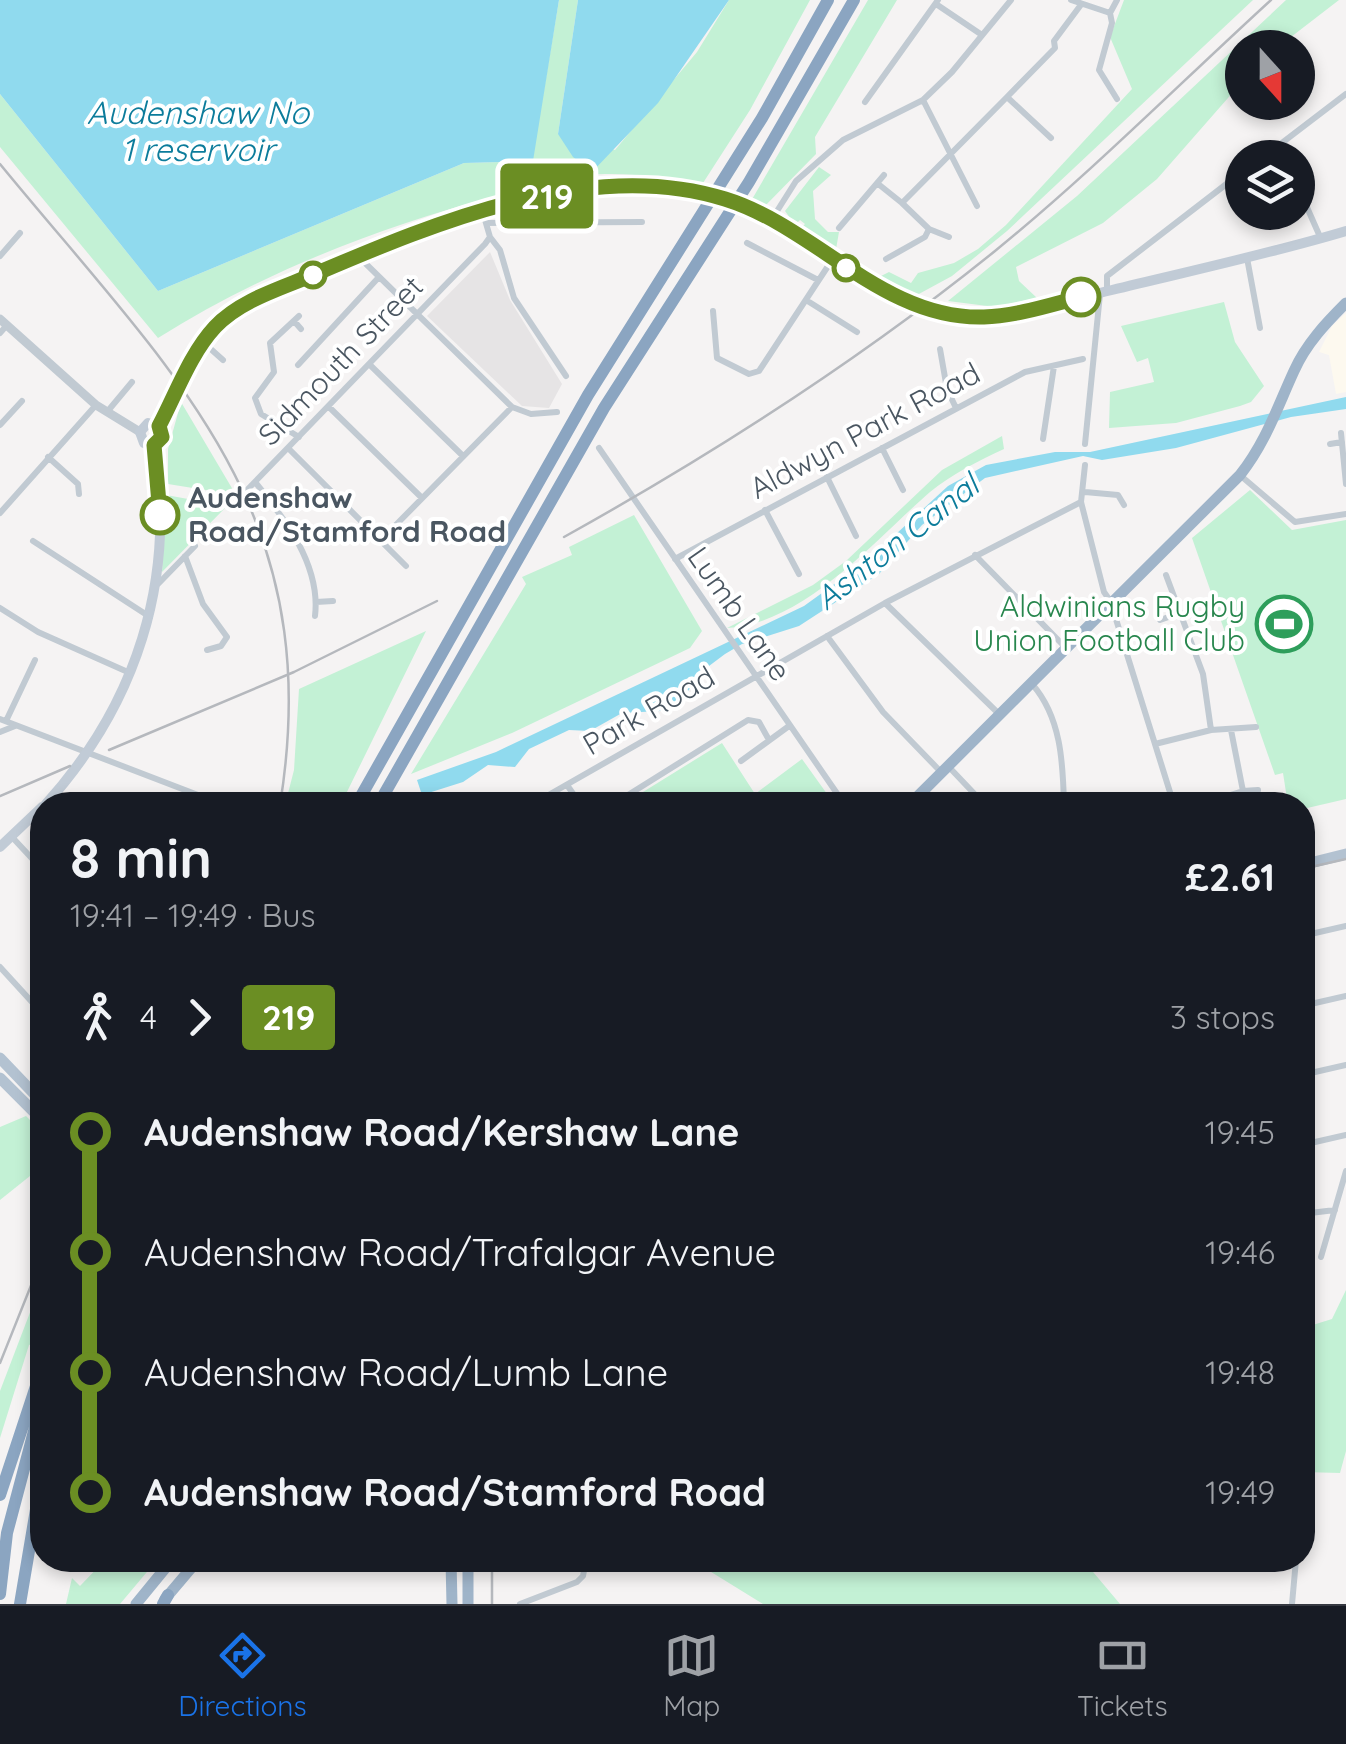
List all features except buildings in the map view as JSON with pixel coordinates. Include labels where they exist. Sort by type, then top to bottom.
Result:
[{"type":"highway","points":[[363,792],[588,396],[762,118],[828,0]]},
{"type":"highway","points":[[385,792],[604,408],[765,156],[854,0]]},
{"type":"highway","points":[[922,792],[1240,475],[1268,436],[1295,368],[1320,330],[1346,302]]},
{"type":"highway","points":[[0,1495],[30,1404]]},
{"type":"highway","points":[[0,1594],[7,1533],[30,1446]]},
{"type":"highway","points":[[20,1604],[30,1545]]},
{"type":"highway","points":[[136,1604],[162,1572]]},
{"type":"highway","points":[[164,1601],[188,1572]]},
{"type":"highway","points":[[452,1572],[452,1604]]},
{"type":"highway","points":[[468,1572],[468,1604]]},
{"type":"main road","points":[[154,445],[162,437],[159,426],[204,342],[216,326],[244,305],[358,256],[560,194],[679,188],[727,200],[770,218],[894,295],[952,315],[1011,314],[1346,231]]},
{"type":"main road","points":[[154,445],[144,443],[140,432],[148,423],[159,426]]},
{"type":"main road","points":[[56,792],[90,752],[131,674],[151,617],[158,584],[161,488],[154,445]]},
{"type":"main road","points":[[0,847],[30,819]]},
{"type":"main road","points":[[1315,862],[1346,854]]},
{"type":"main road","points":[[0,1058],[4,1076],[30,1106]]},
{"type":"main road","points":[[4,1076],[30,1094]]},
{"type":"street","points":[[770,218],[796,181],[842,140],[922,100],[1011,0]]},
{"type":"street","points":[[1071,0],[1110,14]]},
{"type":"street","points":[[1117,0],[1110,14],[1112,23],[1099,70],[1117,98]]},
{"type":"street","points":[[865,102],[937,2],[982,35]]},
{"type":"street","points":[[902,204],[1055,48],[1054,41],[1080,6]]},
{"type":"street","points":[[1284,140],[1346,94]]},
{"type":"street","points":[[922,100],[978,206]]},
{"type":"street","points":[[1004,101],[1050,137],[1058,128]]},
{"type":"street","points":[[839,228],[884,175]]},
{"type":"street","points":[[877,183],[929,229],[950,237]]},
{"type":"street","points":[[1086,444],[1107,276],[1225,185]]},
{"type":"street","points":[[566,376],[514,298],[500,250],[490,237],[484,218],[642,222]]},
{"type":"street","points":[[1315,227],[1320,239]]},
{"type":"street","points":[[886,259],[924,238],[929,229]]},
{"type":"street","points":[[0,256],[20,233]]},
{"type":"street","name":"Sidmouth Street","points":[[247,490],[490,237]]},
{"type":"street","points":[[746,244],[818,280]]},
{"type":"street","points":[[358,256],[512,407],[530,414],[557,412]]},
{"type":"street","points":[[1247,257],[1265,318],[1260,328]]},
{"type":"street","points":[[714,310],[718,358],[749,374],[767,364],[833,259]]},
{"type":"street","points":[[298,365],[379,278]]},
{"type":"street","points":[[806,300],[857,332]]},
{"type":"street","points":[[299,438],[261,414],[256,398],[274,372],[270,343],[296,318],[301,330]]},
{"type":"street","points":[[2,326],[96,405],[140,432]]},
{"type":"street","points":[[204,342],[223,360]]},
{"type":"street","points":[[940,349],[947,389],[956,408]]},
{"type":"street","name":"Aldwyn Park Road","points":[[675,560],[1024,372],[1083,359]]},
{"type":"street","points":[[370,364],[463,456]]},
{"type":"street","points":[[1043,439],[1054,366]]},
{"type":"street","points":[[107,412],[132,382]]},
{"type":"street","points":[[0,425],[22,401]]},
{"type":"street","points":[[0,513],[96,405]]},
{"type":"street","points":[[329,407],[422,498]]},
{"type":"street","points":[[382,539],[512,407]]},
{"type":"street","points":[[1330,444],[1342,438],[1346,484]]},
{"type":"street","name":"Lumb Lane","points":[[599,448],[737,654],[837,792]]},
{"type":"street","points":[[882,448],[902,490]]},
{"type":"street","points":[[289,449],[406,566]]},
{"type":"street","points":[[48,457],[78,484],[80,494]]},
{"type":"street","points":[[1085,465],[1081,502],[1102,588],[1115,616],[1170,792]]},
{"type":"street","points":[[1240,475],[1295,522],[1346,514]]},
{"type":"street","points":[[827,477],[856,536]]},
{"type":"street","points":[[255,482],[295,531],[316,602],[314,616]]},
{"type":"street","points":[[1084,492],[1118,494],[1124,506]]},
{"type":"street","name":"Park Road","points":[[553,792],[886,603],[1081,502]]},
{"type":"street","points":[[765,510],[798,574]]},
{"type":"street","points":[[33,540],[151,617]]},
{"type":"street","points":[[158,584],[195,546]]},
{"type":"street","points":[[976,555],[1065,647]]},
{"type":"street","points":[[185,556],[203,604],[227,637],[221,646],[207,650]]},
{"type":"street","points":[[1166,575],[1203,674],[1211,730]]},
{"type":"street","points":[[316,602],[333,601]]},
{"type":"street","points":[[886,603],[998,713]]},
{"type":"street","points":[[0,608],[38,632],[131,674]]},
{"type":"street","points":[[1160,620],[1180,613]]},
{"type":"street","points":[[826,636],[883,712],[970,792]]},
{"type":"street","points":[[35,660],[3,720],[191,792]]},
{"type":"street","points":[[1030,681],[1049,709],[1061,750],[1063,792]]},
{"type":"street","points":[[633,792],[748,720],[758,722],[770,740]]},
{"type":"street","points":[[0,732],[16,725]]},
{"type":"street","points":[[742,761],[789,725]]},
{"type":"street","points":[[1155,744],[1211,730],[1256,726]]},
{"type":"street","points":[[1231,730],[1243,791]]},
{"type":"street","name":"Park Road","points":[[566,784],[572,792]]},
{"type":"street","points":[[1240,792],[1258,790]]},
{"type":"street","points":[[11,836],[30,857]]},
{"type":"street","points":[[1315,933],[1346,926]]},
{"type":"street","points":[[0,967],[30,1000]]},
{"type":"street","points":[[1315,1003],[1346,996]]},
{"type":"street","points":[[1315,1072],[1346,1066]]},
{"type":"street","points":[[1315,1143],[1346,1135]]},
{"type":"street","points":[[1321,1257],[1346,1171]]},
{"type":"street","points":[[1315,1212],[1335,1210]]},
{"type":"street","points":[[520,1604],[577,1582],[584,1572]]},
{"type":"street","points":[[1293,1604],[1295,1572]]},
{"type":"shaded area","points":[[490,252],[510,300],[562,384],[549,408],[522,406],[427,316]]},
{"type":"shaded area","points":[[1346,313],[1346,392],[1336,394],[1329,355],[1319,352],[1332,326]]},
{"type":"green space","points":[[559,0],[578,0],[558,134],[615,150],[697,52],[729,0],[810,0],[750,110],[703,183],[629,175],[577,176],[449,209],[362,238],[278,273],[158,338],[0,147],[0,94],[158,291],[464,163],[532,161]]},
{"type":"green space","points":[[868,0],[897,0],[815,137],[816,154],[764,207],[751,201]]},
{"type":"green space","points":[[1124,0],[1253,0],[1007,231],[952,276],[917,295],[877,278],[889,272],[911,283],[918,273],[954,263],[978,249],[1006,225],[1132,89],[1110,37]]},
{"type":"green space","points":[[1286,0],[1339,0],[1300,30],[1254,30]]},
{"type":"green space","points":[[1225,57],[1225,101],[1157,179],[1103,223],[1016,267],[1019,281],[1037,298],[995,307],[948,301],[1077,196]]},
{"type":"green space","points":[[819,167],[831,175],[813,191],[815,219],[828,232],[839,232],[835,255],[800,229],[805,224],[800,220],[795,225],[785,211]]},
{"type":"green space","points":[[1224,302],[1235,342],[1264,386],[1251,402],[1176,423],[1109,428],[1110,392],[1154,382],[1148,358],[1137,362],[1121,326]]},
{"type":"green space","points":[[181,402],[236,495],[168,484],[168,449]]},
{"type":"green space","points":[[1002,436],[1004,449],[938,485],[811,596],[756,623],[727,628],[813,585],[846,561],[942,470]]},
{"type":"green space","name":"Aldwinians Rugby Union Football Club","points":[[1250,490],[1292,530],[1346,520],[1346,799],[1315,806],[1315,792],[1286,792],[1283,773],[1275,775],[1192,538]]},
{"type":"green space","points":[[166,495],[227,506],[162,572]]},
{"type":"green space","points":[[634,515],[702,631],[690,648],[512,733],[411,774],[526,584],[522,577],[572,555],[569,547]]},
{"type":"green space","points":[[426,631],[347,792],[288,792],[294,770],[299,689]]},
{"type":"green space","points":[[722,743],[754,792],[643,792]]},
{"type":"green space","points":[[802,759],[826,792],[758,792]]},
{"type":"green space","points":[[26,1116],[30,1120],[30,1176],[0,1200],[0,1127]]},
{"type":"green space","points":[[1346,1290],[1346,1451],[1340,1473],[1315,1472],[1315,1324],[1332,1319]]},
{"type":"green space","points":[[30,1312],[30,1345],[0,1438],[0,1391]]},
{"type":"green space","points":[[93,1572],[147,1572],[120,1604],[66,1604],[72,1578],[80,1586]]},
{"type":"green space","points":[[711,1572],[1093,1572],[1120,1604],[763,1604]]},
{"type":"water","name":"Audenshaw No 1 reservoir","points":[[0,0],[559,0],[533,161],[464,163],[158,291],[0,94]]},
{"type":"water","points":[[578,0],[729,0],[658,103],[592,172],[573,157],[558,134]]},
{"type":"water","name":"Ashton Canal","points":[[1346,397],[1346,409],[1291,417],[1176,448],[1102,460],[1083,456],[985,478],[922,525],[879,574],[799,626],[742,644],[725,654],[705,669],[681,700],[660,711],[622,713],[590,731],[569,730],[529,749],[515,767],[488,765],[463,782],[421,792],[417,780],[496,752],[804,606],[869,559],[948,486],[986,465],[1055,452],[1090,452]]},
{"type":"tram line","points":[[1315,866],[1346,859]]},
{"type":"tram line","points":[[492,1572],[492,1604]]},
{"type":"railway","points":[[564,537],[786,403],[944,291],[1066,191],[1271,0]]},
{"type":"railway","points":[[0,164],[177,381],[222,452],[258,527],[281,609],[289,701],[281,792]]},
{"type":"railway","points":[[109,750],[294,672],[437,601]]},
{"type":"railway","points":[[0,796],[70,766]]},
{"type":"railway","points":[[0,1363],[30,1288]]},
{"type":"bus line","name":"219","points":[[160,515],[161,488],[154,445],[162,437],[159,426],[199,349],[216,326],[244,305],[358,256],[530,199],[588,190],[659,186],[727,200],[785,226],[863,280],[952,315],[1011,314],[1081,297]]},
{"type":"place","name":"Audenshaw Road/Stamford Road","points":[[160,515]]},
{"type":"place","name":"Aldwinians Rugby Union Football Club","points":[[1284,624]]}]
